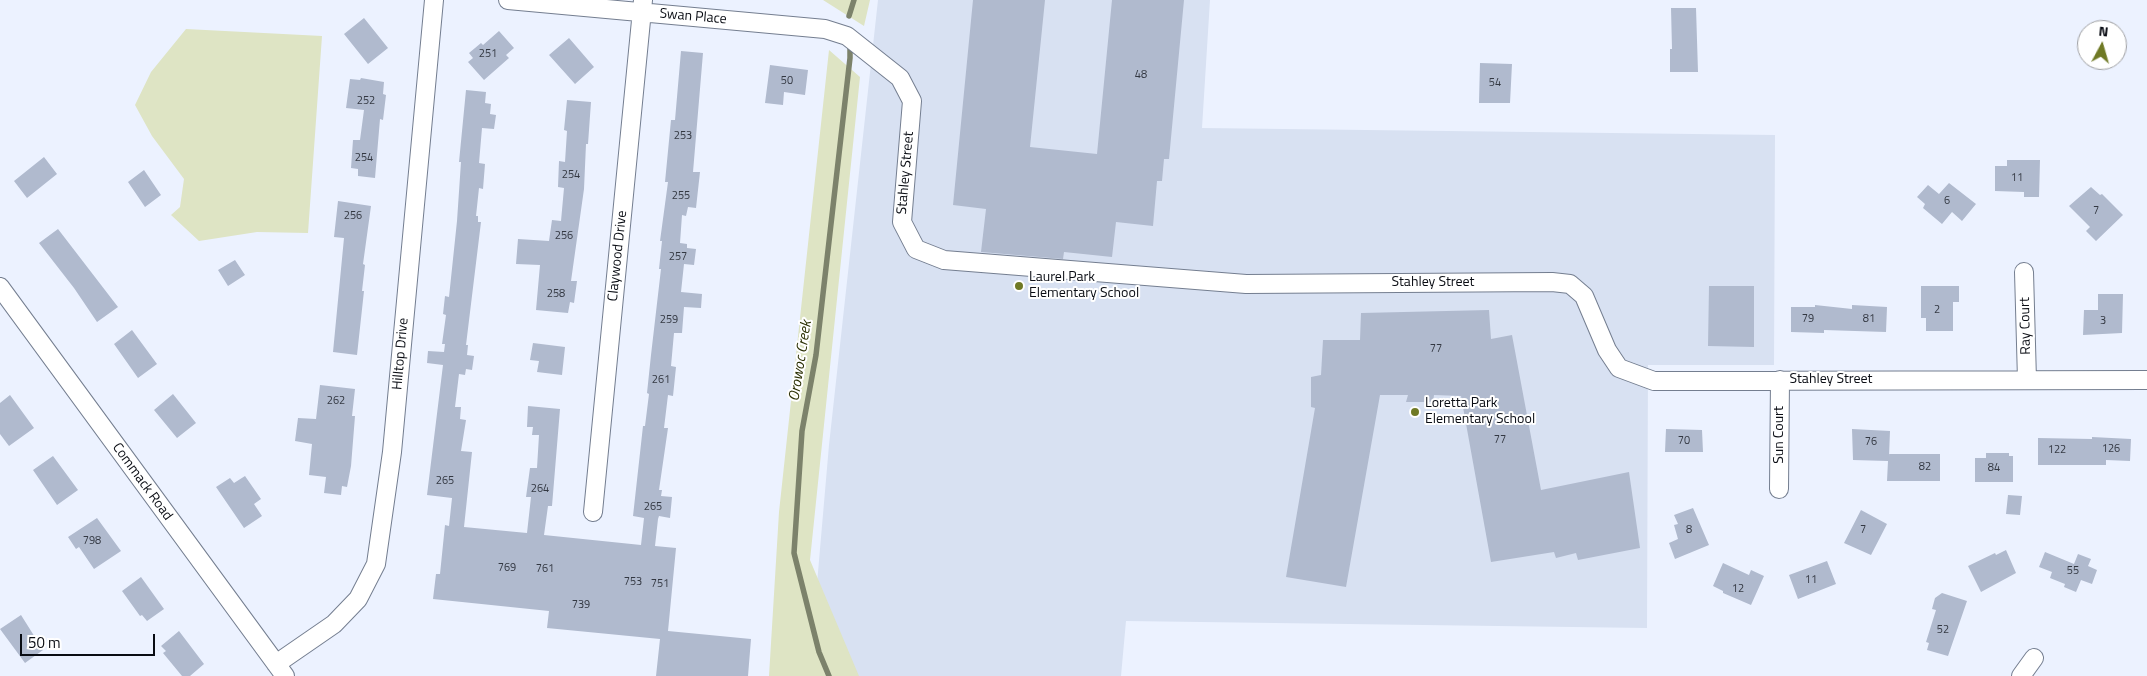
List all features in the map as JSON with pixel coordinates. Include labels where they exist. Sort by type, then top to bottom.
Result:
[{"type":"street","name":"Hilltop Drive","points":[[280,670],[334,624],[358,599],[376,564],[392,452],[434,0]]},
{"type":"street","name":"Swan Place","points":[[508,0],[642,6],[824,29],[847,36]]},
{"type":"street","name":"Claywood Drive","points":[[593,512],[642,6]]},
{"type":"street","name":"Stahley Street","points":[[847,36],[900,78],[912,101],[902,222],[916,249],[944,260],[1246,284],[1552,282],[1570,284],[1584,296],[1607,350],[1619,368],[1654,381],[2147,380]]},
{"type":"street","name":"Ray Court","points":[[2024,272],[2027,380]]},
{"type":"street","name":"Commack Road","points":[[0,288],[280,670]]},
{"type":"street","name":"Sun Court","points":[[1780,380],[1780,490]]},
{"type":"street","points":[[2021,676],[2034,658]]},
{"type":"shaded area","points":[[878,0],[1210,0],[1202,128],[1775,135],[1774,365],[1648,365],[1647,628],[1126,621],[1121,676],[809,676],[829,445]]},
{"type":"green space","points":[[823,0],[870,0],[864,26]]},
{"type":"green space","points":[[186,29],[322,36],[308,233],[257,232],[199,241],[171,215],[180,207],[184,179],[152,136],[135,105],[151,72]]},
{"type":"green space","points":[[829,50],[860,77],[810,560],[859,676],[769,676],[779,512]]},
{"type":"building","points":[[973,0],[1045,0],[1030,147],[1097,154],[1112,0],[1184,0],[1169,159],[1164,159],[1162,181],[1157,181],[1153,226],[1116,222],[1112,257],[1064,252],[1063,259],[981,252],[986,209],[953,205]]},
{"type":"building","points":[[1671,8],[1696,8],[1698,72],[1670,72],[1670,49],[1672,49]]},
{"type":"building","points":[[364,18],[388,48],[368,64],[344,34]]},
{"type":"building","points":[[499,31],[514,48],[506,55],[509,58],[484,80],[468,62],[473,58],[469,53],[481,43],[483,45]]},
{"type":"building","points":[[569,38],[594,67],[575,84],[549,55]]},
{"type":"building","points":[[681,51],[703,53],[693,172],[700,172],[696,208],[688,207],[686,216],[682,215],[680,243],[687,244],[687,248],[696,249],[694,265],[684,264],[681,292],[702,294],[701,308],[684,307],[682,333],[674,333],[671,366],[676,367],[673,396],[668,395],[664,428],[668,428],[659,490],[662,490],[661,496],[672,497],[670,518],[659,516],[655,546],[676,548],[668,631],[751,639],[748,676],[656,676],[660,639],[547,628],[549,611],[433,599],[436,574],[440,574],[445,525],[449,526],[452,498],[427,495],[443,365],[427,363],[428,351],[444,352],[445,344],[442,344],[446,315],[443,314],[445,296],[449,297],[457,221],[461,162],[459,162],[466,90],[486,92],[485,103],[491,104],[490,114],[496,115],[494,129],[482,128],[479,163],[485,164],[483,189],[479,188],[476,216],[478,216],[478,222],[481,222],[466,345],[468,345],[467,355],[474,356],[472,370],[466,369],[465,375],[459,374],[455,407],[461,407],[460,419],[466,420],[461,451],[472,452],[464,527],[527,533],[531,497],[526,497],[530,468],[537,468],[539,435],[532,435],[533,427],[527,427],[528,406],[560,409],[552,506],[548,506],[544,535],[641,545],[644,518],[633,516],[643,426],[645,426],[649,394],[647,393],[661,269],[659,269],[662,241],[660,241],[668,182],[665,182],[671,120],[675,120]]},
{"type":"building","points":[[1480,63],[1512,64],[1510,103],[1479,103]]},
{"type":"building","points":[[770,65],[808,70],[805,95],[784,92],[783,105],[765,103]]},
{"type":"building","points":[[361,78],[384,82],[383,94],[386,95],[383,120],[380,119],[375,178],[358,176],[358,169],[351,168],[353,140],[360,140],[364,110],[346,108],[350,79],[360,80]]},
{"type":"building","points":[[567,100],[591,102],[588,144],[586,144],[584,189],[571,281],[577,281],[574,303],[570,302],[568,313],[536,310],[540,265],[516,264],[518,239],[549,241],[552,220],[561,221],[564,188],[558,187],[559,161],[565,162],[567,131],[564,130]]},
{"type":"building","points":[[44,157],[57,174],[27,198],[14,181]]},
{"type":"building","points":[[2007,160],[2040,160],[2039,197],[2024,197],[2024,192],[1995,191],[1995,166],[2007,166]]},
{"type":"building","points":[[144,170],[161,195],[145,207],[128,182]]},
{"type":"building","points":[[1949,183],[1976,204],[1962,221],[1952,212],[1942,224],[1923,208],[1925,204],[1917,197],[1928,185],[1939,194]]},
{"type":"building","points":[[2091,187],[2100,195],[2102,194],[2123,215],[2096,241],[2086,231],[2090,227],[2069,206]]},
{"type":"building","points":[[338,201],[371,206],[363,264],[365,265],[362,291],[364,291],[357,355],[333,352],[344,238],[334,237]]},
{"type":"building","points":[[58,229],[118,307],[97,322],[74,288],[39,243]]},
{"type":"building","points":[[235,260],[245,275],[228,286],[218,270]]},
{"type":"building","points":[[1709,286],[1754,286],[1754,347],[1708,346]]},
{"type":"building","points":[[1921,286],[1959,286],[1959,302],[1953,302],[1953,331],[1926,331],[1926,318],[1921,318]]},
{"type":"building","points":[[2098,294],[2123,294],[2122,333],[2083,335],[2084,310],[2098,310]]},
{"type":"building","points":[[1815,305],[1852,309],[1852,305],[1887,307],[1886,332],[1824,330],[1824,333],[1791,332],[1791,307],[1815,307]]},
{"type":"building","points":[[1489,310],[1491,339],[1512,335],[1541,490],[1629,472],[1640,548],[1578,560],[1576,553],[1556,558],[1554,552],[1491,562],[1461,396],[1434,395],[1433,402],[1406,402],[1408,395],[1380,395],[1346,587],[1286,577],[1315,408],[1311,407],[1311,377],[1321,375],[1323,340],[1360,340],[1361,313]]},
{"type":"building","points":[[132,330],[157,364],[138,378],[114,344]]},
{"type":"building","points":[[533,343],[565,347],[562,375],[537,372],[539,361],[530,360]]},
{"type":"building","points":[[320,385],[355,389],[352,416],[355,416],[351,466],[347,487],[342,486],[341,495],[324,493],[326,477],[309,475],[312,444],[295,441],[298,418],[316,419]]},
{"type":"building","points":[[173,394],[196,423],[177,438],[154,410]]},
{"type":"building","points":[[10,395],[34,428],[9,446],[0,434],[0,403]]},
{"type":"building","points":[[1666,429],[1702,430],[1703,452],[1665,452]]},
{"type":"building","points":[[1852,429],[1890,431],[1889,454],[1940,454],[1940,481],[1887,481],[1888,461],[1853,460]]},
{"type":"building","points":[[2092,437],[2131,439],[2130,461],[2106,460],[2106,465],[2038,465],[2038,438],[2092,439]]},
{"type":"building","points":[[1986,453],[2009,453],[2009,456],[2013,456],[2013,482],[1975,482],[1975,458],[1986,458]]},
{"type":"building","points":[[53,456],[78,490],[57,505],[33,470]]},
{"type":"building","points":[[245,476],[261,499],[254,504],[262,516],[244,528],[216,487],[230,478],[234,483]]},
{"type":"building","points":[[2008,495],[2022,496],[2020,515],[2006,514]]},
{"type":"building","points":[[1693,508],[1709,545],[1675,559],[1669,543],[1678,539],[1674,525],[1678,524],[1674,515]]},
{"type":"building","points":[[1861,510],[1887,524],[1871,555],[1844,543]]},
{"type":"building","points":[[97,518],[121,551],[94,569],[79,547],[76,549],[68,537]]},
{"type":"building","points":[[2006,550],[2016,573],[1981,592],[1968,566],[1995,553],[1996,555]]},
{"type":"building","points":[[2045,552],[2074,564],[2078,554],[2091,559],[2088,566],[2097,570],[2092,584],[2081,580],[2076,592],[2064,587],[2065,584],[2050,578],[2052,572],[2039,567]]},
{"type":"building","points":[[1827,561],[1836,584],[1798,599],[1789,575]]},
{"type":"building","points":[[1723,563],[1749,575],[1751,570],[1764,576],[1751,605],[1723,593],[1723,591],[1713,586]]},
{"type":"building","points":[[141,577],[164,609],[147,621],[142,615],[140,616],[122,591]]},
{"type":"building","points":[[1942,593],[1967,601],[1948,656],[1927,650],[1929,643],[1926,642],[1936,610],[1932,609],[1935,598]]},
{"type":"building","points":[[21,615],[43,650],[25,663],[0,629]]},
{"type":"building","points":[[179,631],[204,664],[190,676],[182,676],[163,653],[166,651],[161,646]]},
{"type":"waterway","name":"Orowoc Creek","points":[[849,16],[854,0]]},
{"type":"waterway","name":"Orowoc Creek","points":[[829,676],[819,652],[794,553],[802,431],[816,355],[850,45]]},
{"type":"place","name":"Laurel Park Elementary School","points":[[1019,286]]},
{"type":"place","name":"Loretta Park Elementary School","points":[[1415,412]]}]
